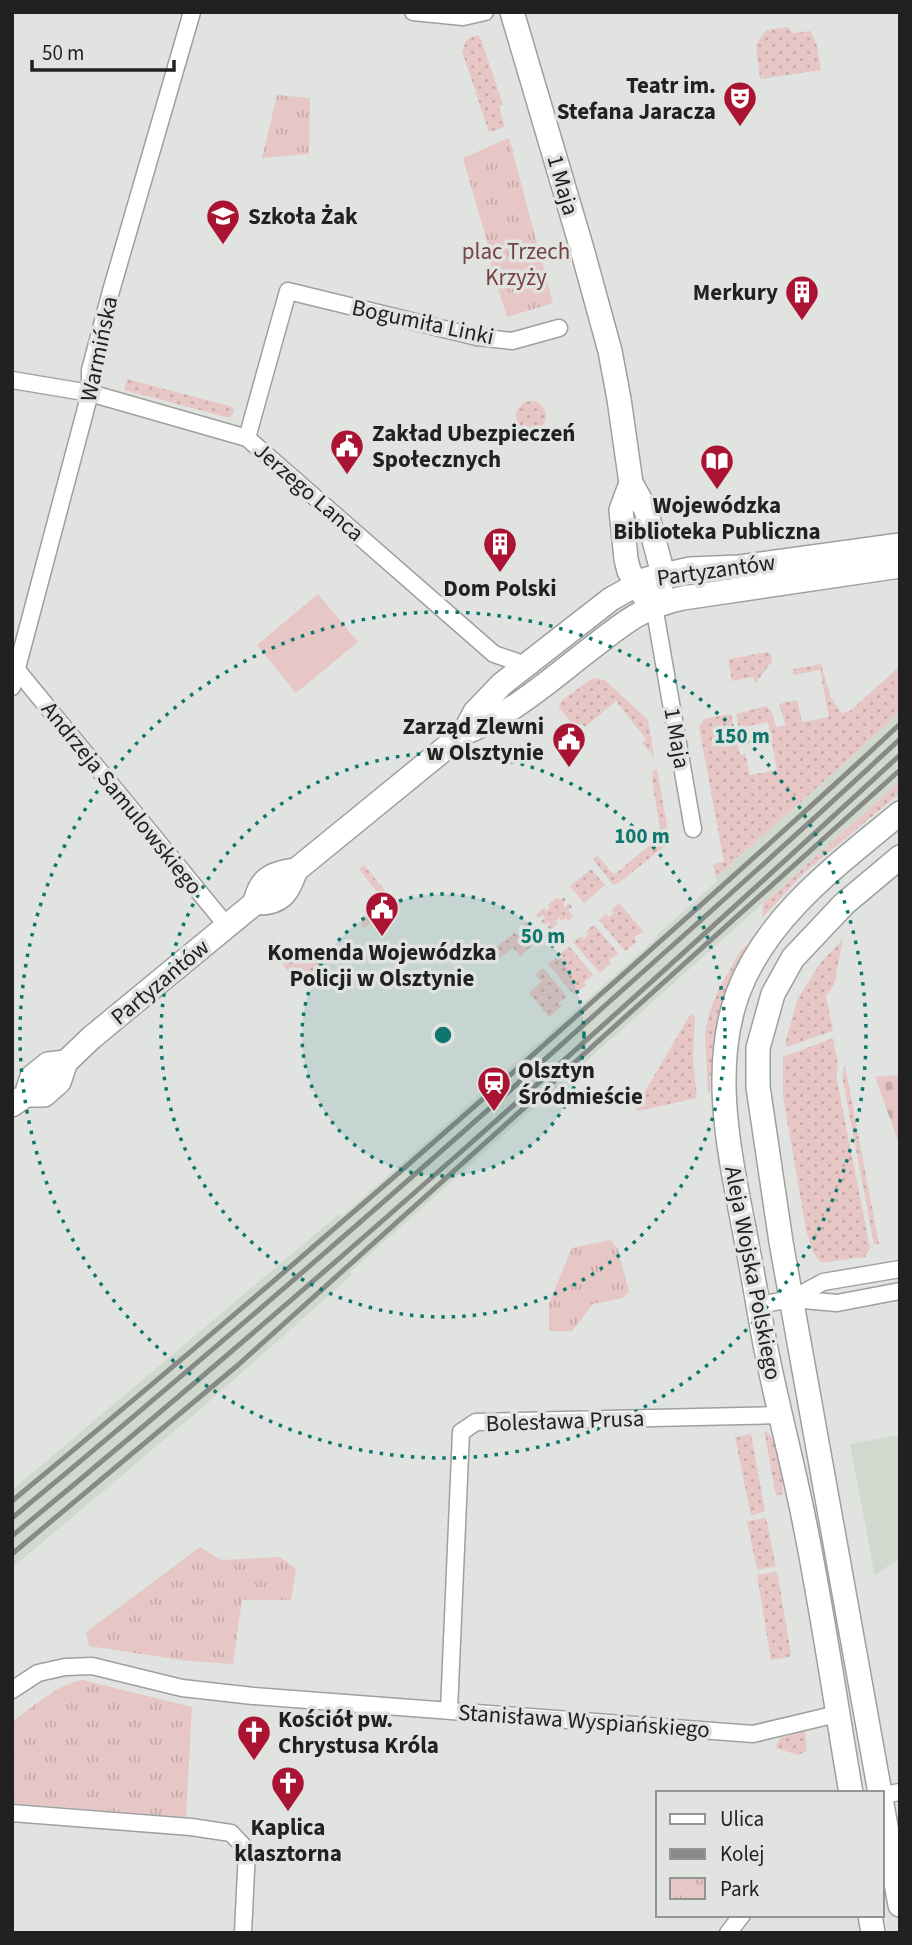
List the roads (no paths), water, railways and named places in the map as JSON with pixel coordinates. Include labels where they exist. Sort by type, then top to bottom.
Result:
[{"type":"street","name":"Warmińska","points":[[12,687],[90,393],[90,370],[192,12]]},
{"type":"street","points":[[412,12],[463,17],[485,12]]},
{"type":"street","name":"1 Maja","points":[[512,12],[610,351],[631,483],[646,510],[663,574],[659,597],[653,606]]},
{"type":"street","name":"Bogumiła Linki","points":[[247,438],[288,291],[477,337],[512,341],[559,328]]},
{"type":"street","name":"Jerzego Lanca","points":[[12,380],[90,393],[247,438],[495,653],[526,665]]},
{"type":"street","name":"1 Maja","points":[[631,483],[621,510],[626,559],[636,584],[653,606],[693,829]]},
{"type":"street","name":"Partyzantów","points":[[464,733],[475,712],[502,684],[604,605],[636,584],[663,574],[690,569],[740,567],[900,545]]},
{"type":"street","name":"Partyzantów","points":[[19,1100],[32,1077],[48,1064],[66,1062],[255,903],[271,904],[281,897],[288,890],[296,870],[464,733],[520,704],[631,617],[653,606],[683,598],[900,566]]},
{"type":"street","points":[[495,653],[502,684]]},
{"type":"street","name":"Andrzeja Samulowskiego","points":[[17,670],[227,926]]},
{"type":"street","name":"Aleja Wojska Polskiego","points":[[851,1791],[803,1517],[758,1305],[731,1156],[724,1062],[738,993],[753,961],[778,923],[806,894],[900,813]]},
{"type":"street","name":"Aleja Wojska Polskiego","points":[[880,1791],[762,1126],[758,1048],[773,994],[793,958],[844,904],[900,857]]},
{"type":"street","points":[[792,1299],[823,1283],[900,1269]]},
{"type":"street","points":[[758,1305],[792,1299],[837,1303],[900,1292]]},
{"type":"street","name":"Bolesława Prusa","points":[[449,1710],[461,1432],[476,1422],[781,1415]]},
{"type":"street","name":"Stanisława Wyspiańskiego","points":[[12,1690],[38,1673],[65,1667],[92,1666],[181,1688],[253,1696],[753,1734],[837,1714]]},
{"type":"street","points":[[12,1813],[191,1827],[231,1833],[247,1850],[243,1933]]},
{"type":"street","points":[[884,1826],[886,1848],[900,1905]]},
{"type":"street","points":[[728,1933],[740,1917]]},
{"type":"railway","points":[[12,1501],[235,1314],[456,1123],[900,724]]},
{"type":"railway","points":[[12,1518],[387,1198],[719,904],[900,739]]},
{"type":"railway","points":[[12,1536],[238,1346],[461,1152],[900,755]]},
{"type":"railway","points":[[12,1554],[238,1365],[900,770]]},
{"type":"place","name":"Teatr im. Stefana Jaracza","points":[[740,128]]},
{"type":"place","name":"Szkoła Żak","points":[[223,246]]},
{"type":"place","name":"Merkury","points":[[802,322]]},
{"type":"place","name":"Zakład Ubezpieczeń Społecznych","points":[[347,476]]},
{"type":"place","name":"Wojewódzka Biblioteka Publiczna","points":[[717,491]]},
{"type":"place","name":"Dom Polski","points":[[500,574]]},
{"type":"place","name":"Zarząd Zlewni w Olsztynie","points":[[569,769]]},
{"type":"place","name":"Komenda Wojewódzka Policji w Olsztynie","points":[[382,938]]},
{"type":"place","name":"Olsztyn Śródmieście","points":[[494,1113]]},
{"type":"place","name":"Kościół pw. Chrystusa Króla","points":[[254,1762]]},
{"type":"place","name":"Kaplica klasztorna","points":[[288,1813]]},
{"type":"park label","name":"plac Trzech Krzyży","points":[[516,264]]}]
